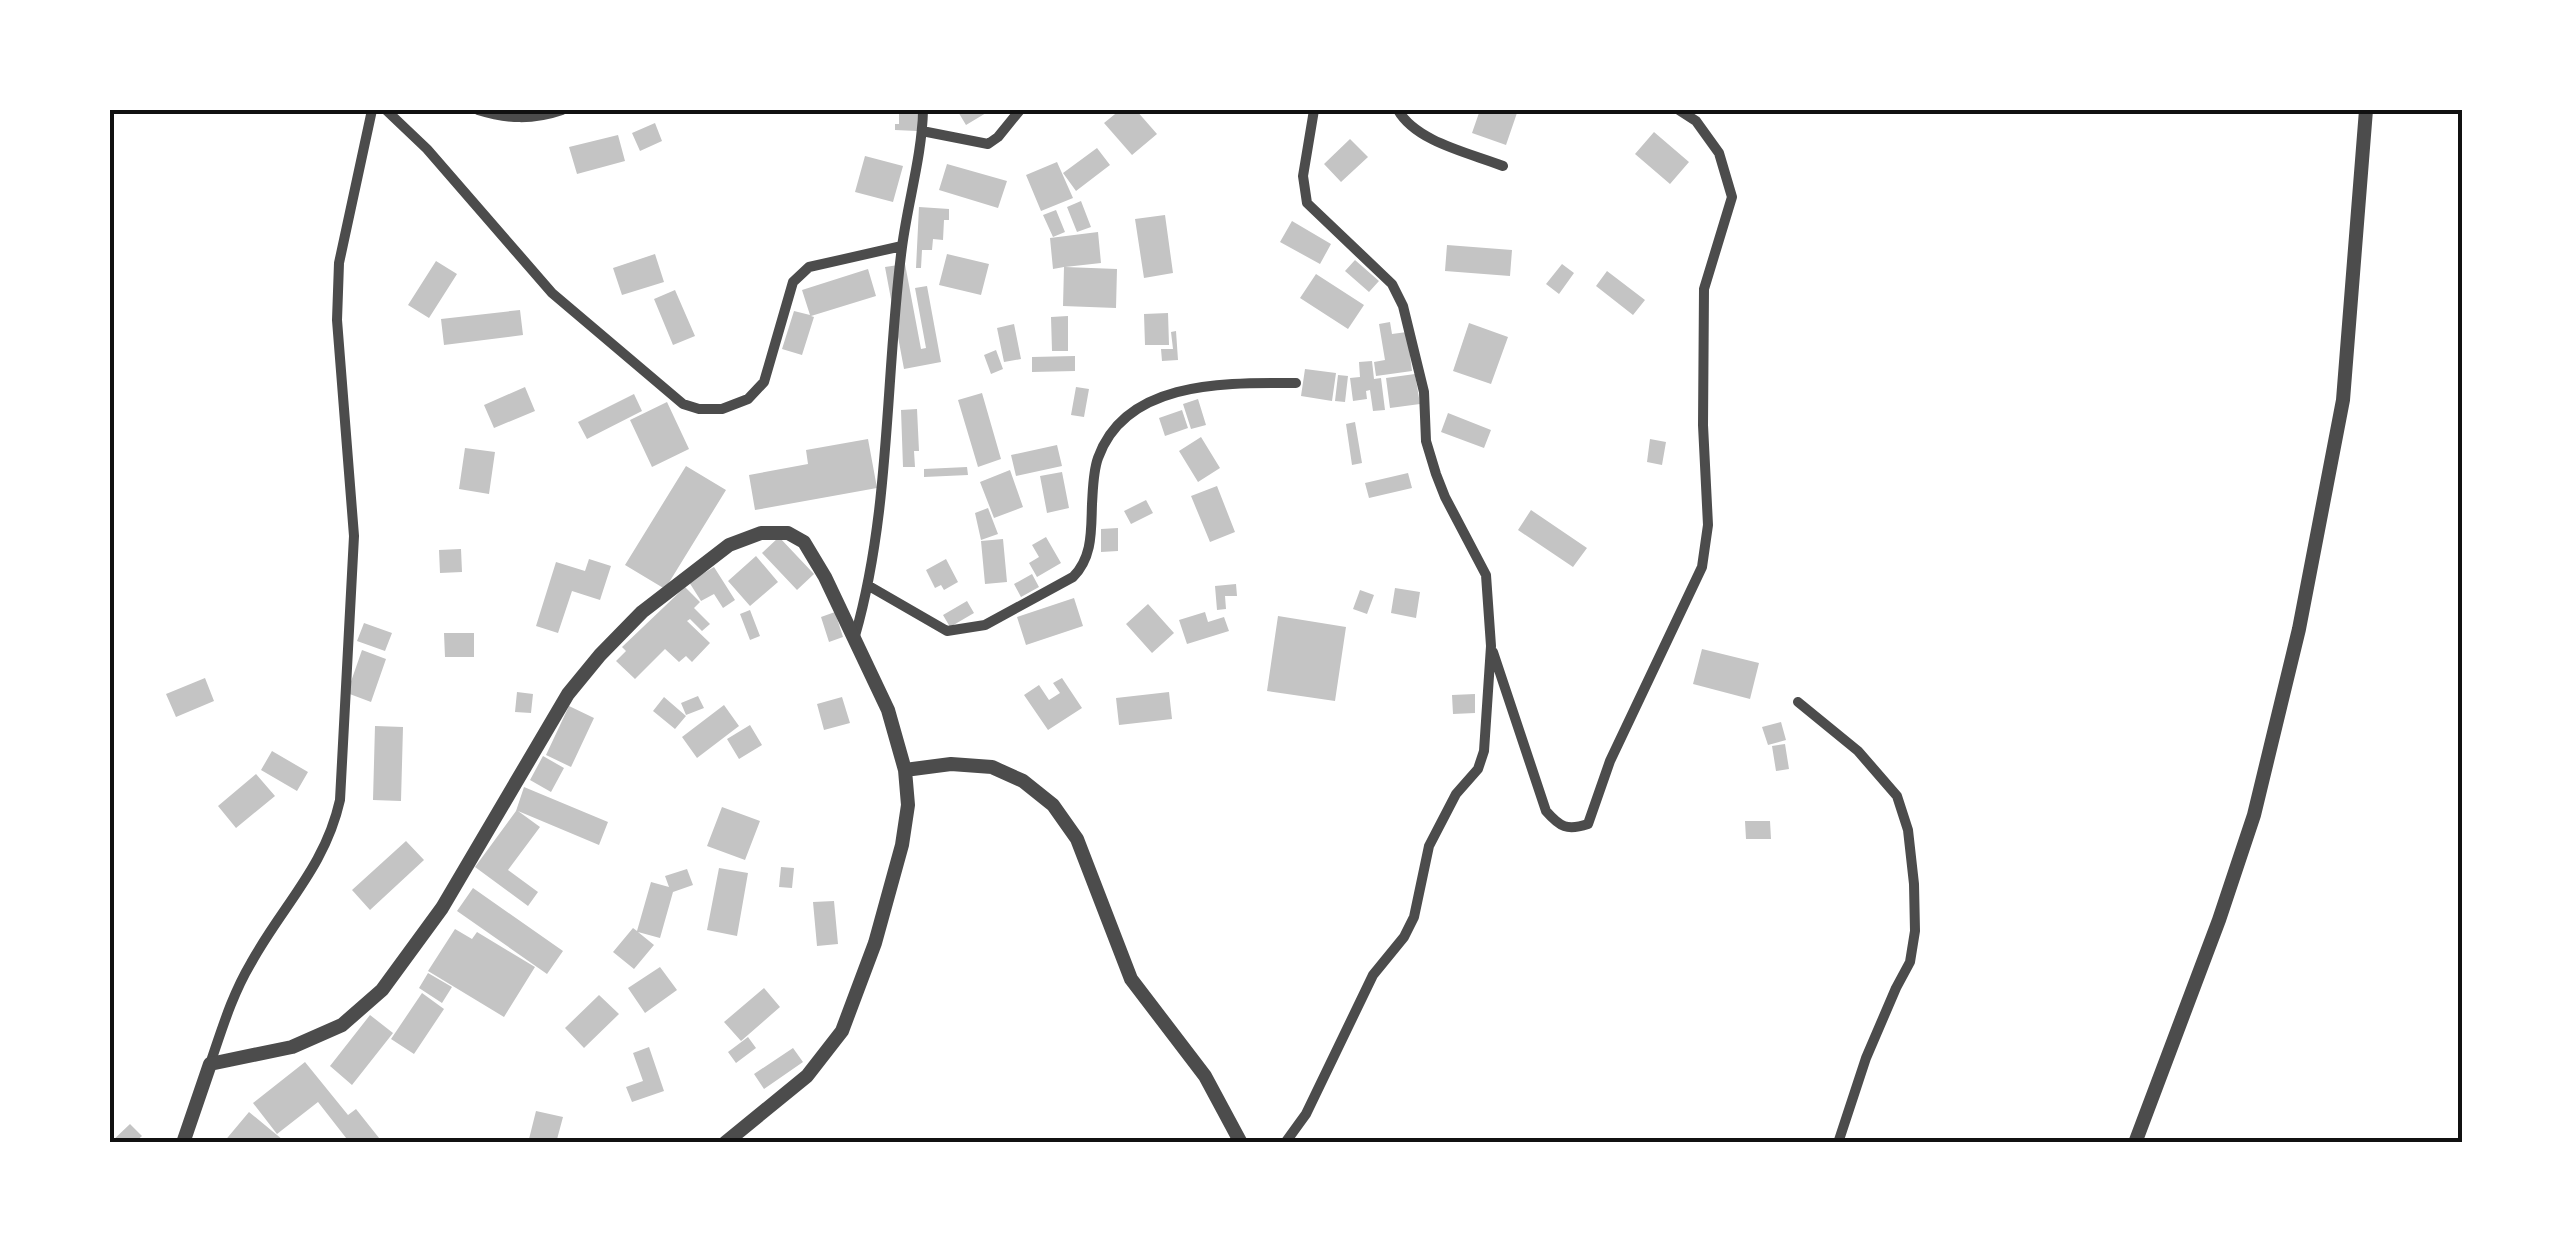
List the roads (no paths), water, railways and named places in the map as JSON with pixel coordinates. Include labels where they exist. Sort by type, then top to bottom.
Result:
[{"type":"street","points":[[184,1143],[232,998],[252,959],[322,854],[340,800],[354,536],[338,301],[339,263],[372,110]]},
{"type":"street","points":[[386,110],[427,149],[552,293],[683,404],[700,409],[722,409],[748,399],[764,382],[793,282],[809,267],[902,246]]},
{"type":"street","points":[[478,110],[505,118],[562,110]]},
{"type":"street","points":[[855,636],[869,586],[902,246],[923,110]]},
{"type":"street","points":[[922,130],[988,144],[1020,110]]},
{"type":"street","points":[[1285,1143],[1306,1114],[1373,976],[1392,954],[1414,917],[1429,846],[1456,794],[1478,769],[1484,750],[1492,646],[1486,576],[1444,497],[1426,440],[1424,392],[1404,306],[1392,284],[1308,202],[1303,176],[1314,110]]},
{"type":"street","points":[[1398,110],[1409,124],[1434,139],[1503,166]]},
{"type":"street","points":[[1492,646],[1546,811],[1559,826],[1572,830],[1588,824],[1610,761],[1702,568],[1708,525],[1704,289],[1732,197],[1719,153],[1696,121],[1680,110]]},
{"type":"street","points":[[2135,1143],[2254,815],[2299,629],[2343,400],[2366,110]]},
{"type":"street","points":[[869,586],[947,631],[985,625],[1074,577],[1083,568],[1089,553],[1097,460],[1118,424],[1140,408],[1182,390],[1220,383],[1296,383]]},
{"type":"street","points":[[210,1064],[292,1047],[342,1025],[382,990],[442,908],[568,694],[642,612],[717,553],[762,533],[788,533],[804,542],[855,636],[888,710],[905,770],[908,805],[902,844],[875,943],[842,1030],[806,1076],[726,1143]]},
{"type":"street","points":[[1798,702],[1858,751],[1897,796],[1910,848],[1915,931],[1910,962],[1866,1058],[1838,1143]]},
{"type":"street","points":[[905,770],[951,764],[992,766],[1023,782],[1053,806],[1077,840],[1132,979],[1204,1076],[1241,1143]]}]
